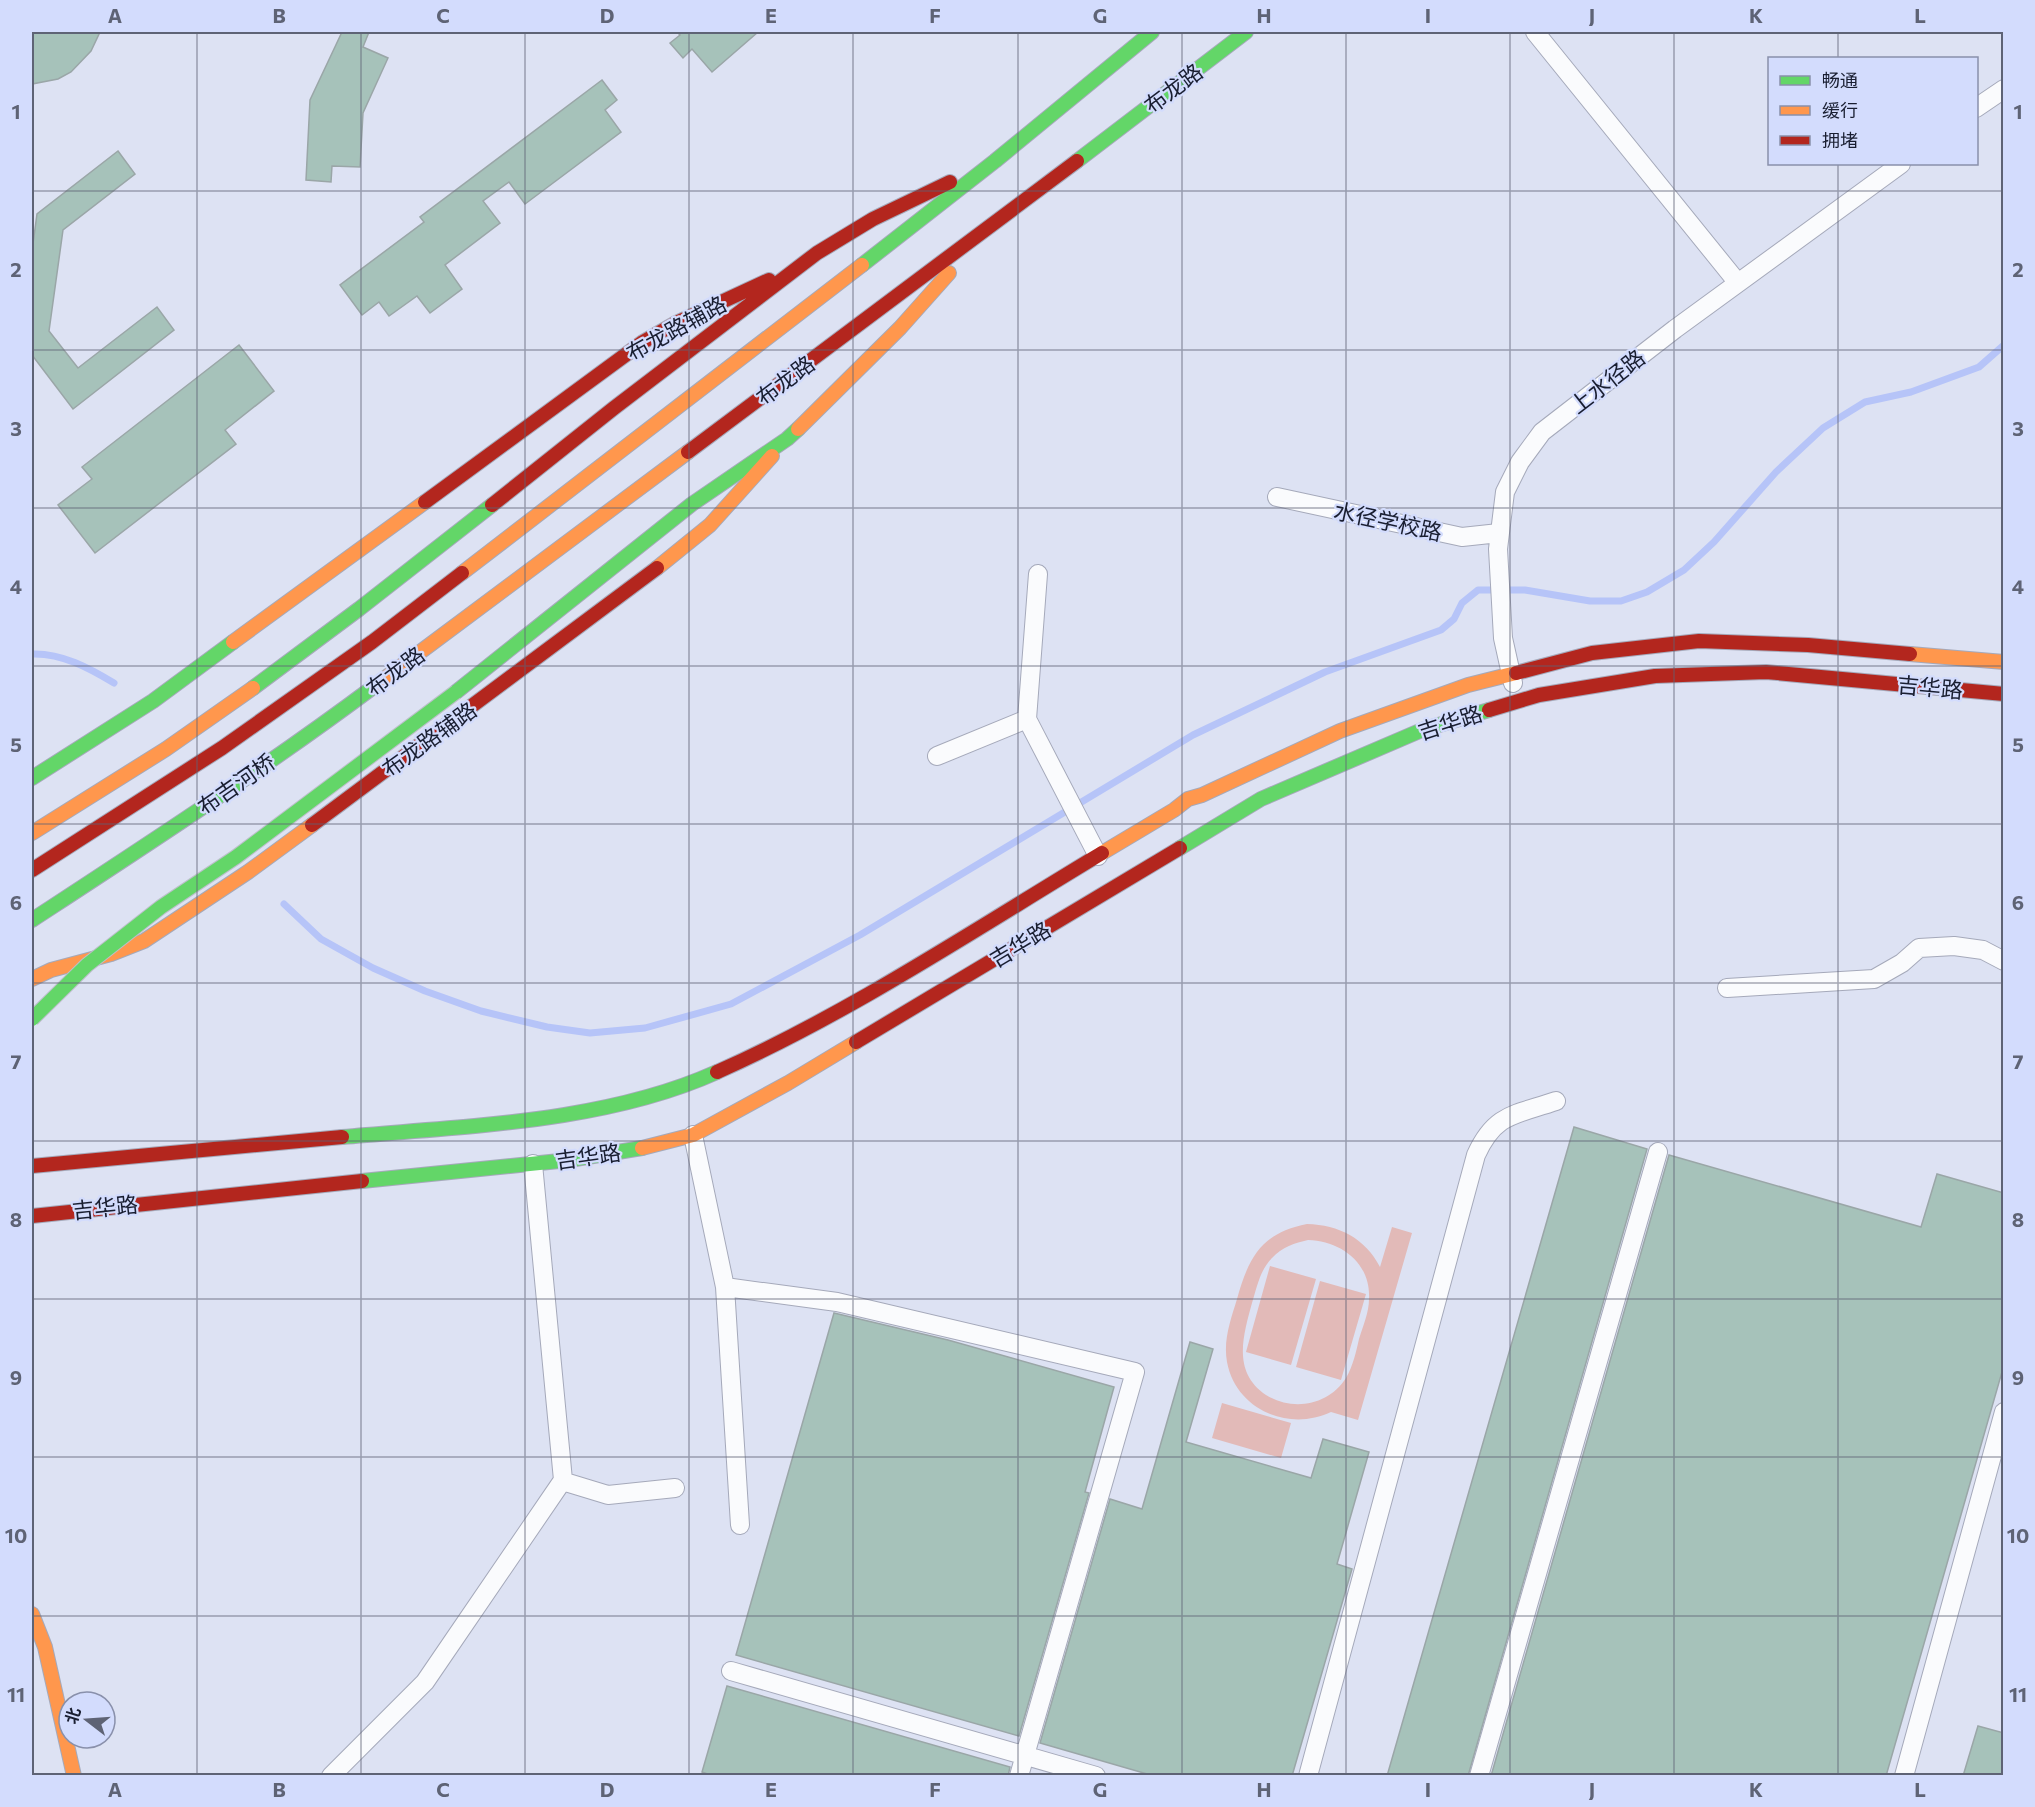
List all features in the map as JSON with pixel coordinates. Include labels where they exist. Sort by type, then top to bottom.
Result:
[{"type":"main road","name":"布龙路","points":[[299,695],[609,462],[995,161],[1152,32]]},
{"type":"main road","name":"布龙路","points":[[321,726],[992,226],[1246,32]]},
{"type":"main road","points":[[32,833],[126,776],[333,630],[642,386],[800,266],[846,234],[883,214],[995,161]]},
{"type":"main road","points":[[32,1019],[87,965],[161,907],[236,857],[456,692],[692,504],[787,440],[900,328],[992,226]]},
{"type":"main road","name":"布龙路辅路","points":[[32,778],[153,701],[643,342],[676,323],[800,266]]},
{"type":"main road","name":"布龙路辅路","points":[[32,979],[51,970],[111,954],[144,941],[248,872],[410,754],[668,560],[710,525],[787,440]]},
{"type":"main road","name":"吉华路","points":[[32,1166],[526,1120],[613,1106],[690,1084],[766,1050],[855,1001],[1174,810],[1188,799],[1202,795],[1341,731],[1468,685],[1592,653],[1699,641],[1808,645],[2004,662]]},
{"type":"main road","name":"吉华路","points":[[32,1214],[533,1164],[609,1155],[693,1136],[788,1083],[1261,799],[1422,730],[1539,695],[1655,676],[1766,672],[2004,694]]},
{"type":"main road","name":"布吉河桥","points":[[32,870],[130,809],[299,695]]},
{"type":"main road","name":"布吉河桥","points":[[32,920],[321,726]]},
{"type":"main road","points":[[32,1614],[45,1647],[74,1776]]},
{"type":"street","points":[[1535,32],[1738,283]]},
{"type":"street","points":[[1978,107],[2004,89]]},
{"type":"street","name":"上水径路","points":[[1518,702],[1503,638],[1498,541],[1505,492],[1520,462],[1542,432],[1675,329],[1900,165]]},
{"type":"street","name":"水径学校路","points":[[1277,497],[1462,537],[1498,541]]},
{"type":"street","points":[[1038,574],[1027,719],[1098,856]]},
{"type":"street","points":[[937,756],[1027,719]]},
{"type":"street","points":[[1727,988],[1874,979],[1902,963],[1919,948],[1953,946],[1983,950],[2004,961]]},
{"type":"street","points":[[1308,1776],[1476,1155],[1485,1136],[1499,1121],[1556,1101]]},
{"type":"street","points":[[693,1136],[725,1287],[740,1525]]},
{"type":"street","points":[[1479,1776],[1658,1152]]},
{"type":"street","points":[[331,1776],[425,1682],[562,1481],[533,1164]]},
{"type":"street","points":[[725,1287],[837,1302],[1135,1372],[1019,1776]]},
{"type":"street","points":[[1904,1776],[2004,1412]]},
{"type":"street","points":[[562,1481],[608,1495],[675,1488]]},
{"type":"street","points":[[731,1671],[1096,1776]]},
{"type":"shaded area","points":[[1307,1224],[1340,1230],[1367,1248],[1380,1267],[1392,1227],[1412,1233],[1358,1420],[1331,1412],[1315,1418],[1282,1418],[1253,1404],[1241,1393],[1232,1379],[1226,1354],[1227,1338],[1232,1314],[1247,1270],[1268,1240],[1292,1228]],"holes":[[[1308,1240],[1320,1241],[1352,1256],[1359,1265],[1368,1286],[1368,1309],[1352,1364],[1339,1387],[1320,1400],[1310,1403],[1288,1403],[1266,1395],[1248,1376],[1243,1353],[1246,1328],[1257,1285],[1268,1263],[1276,1254],[1289,1246]]]},
{"type":"shaded area","points":[[1270,1266],[1316,1279],[1291,1365],[1246,1352]]},
{"type":"shaded area","points":[[1320,1281],[1366,1294],[1341,1380],[1296,1367]]},
{"type":"shaded area","points":[[1222,1403],[1291,1423],[1281,1458],[1212,1438]]},
{"type":"building","points":[[32,32],[100,32],[91,51],[71,72],[58,79],[32,84]]},
{"type":"building","points":[[342,32],[369,32],[363,47],[388,58],[363,113],[360,167],[332,166],[331,182],[306,180],[310,100]]},
{"type":"building","points":[[677,32],[758,32],[712,72],[692,49],[683,58],[670,43],[680,35]]},
{"type":"building","points":[[602,80],[617,100],[605,110],[621,132],[525,204],[509,182],[483,201],[500,223],[445,265],[462,289],[430,313],[417,296],[389,316],[379,302],[362,315],[340,285],[424,222],[420,217]]},
{"type":"building","points":[[118,151],[135,174],[63,230],[49,331],[78,368],[157,307],[174,330],[73,409],[32,355],[32,251],[37,214]]},
{"type":"building","points":[[239,345],[274,391],[225,430],[236,444],[95,553],[58,505],[92,479],[82,467]]},
{"type":"building","points":[[1574,1127],[1647,1149],[1468,1776],[1387,1776]]},
{"type":"building","points":[[1669,1155],[1921,1227],[1937,1174],[2004,1193],[2004,1365],[1886,1776],[1491,1776]]},
{"type":"building","points":[[834,1313],[948,1340],[1114,1387],[1085,1492],[1089,1493],[1019,1736],[736,1655]]},
{"type":"building","points":[[1190,1342],[1213,1349],[1186,1442],[1311,1478],[1323,1439],[1369,1452],[1337,1564],[1352,1569],[1292,1776],[1154,1776],[1040,1743],[1110,1499],[1142,1509]]},
{"type":"building","points":[[727,1686],[1010,1767],[1008,1776],[713,1776],[702,1772]]},
{"type":"building","points":[[1978,1726],[2004,1733],[2004,1776],[1963,1776]]},
{"type":"waterway","points":[[284,904],[321,939],[373,968],[425,991],[481,1011],[547,1027],[590,1033],[645,1028],[731,1004],[860,935],[1193,735],[1325,672],[1441,630],[1454,619],[1462,603],[1478,590],[1525,590],[1590,601],[1621,601],[1647,592],[1684,570],[1714,542],[1776,472],[1823,428],[1865,402],[1911,392],[1979,367],[2004,345]]},
{"type":"waterway","points":[[32,654],[65,659],[114,683]]},
{"type":"traffic: fast","points":[[862,265],[995,161],[1152,32]]},
{"type":"traffic: fast","points":[[1077,161],[1246,32]]},
{"type":"traffic: fast","points":[[456,692],[692,504],[787,439],[798,429]]},
{"type":"traffic: fast","points":[[253,688],[492,505]]},
{"type":"traffic: fast","points":[[32,778],[153,701],[233,642]]},
{"type":"traffic: fast","points":[[32,920],[249,776],[376,685]]},
{"type":"traffic: fast","points":[[32,1019],[87,965],[161,907],[236,857],[456,692]]},
{"type":"traffic: fast","points":[[1180,848],[1261,799],[1422,730],[1489,710]]},
{"type":"traffic: fast","points":[[342,1137],[533,1120],[581,1112],[673,1089],[717,1072]]},
{"type":"traffic: fast","points":[[362,1181],[569,1160],[642,1148]]},
{"type":"traffic: slow","points":[[462,573],[862,265]]},
{"type":"traffic: slow","points":[[798,429],[900,328],[949,273]]},
{"type":"traffic: slow","points":[[376,685],[688,452]]},
{"type":"traffic: slow","points":[[657,568],[710,525],[772,456]]},
{"type":"traffic: slow","points":[[233,642],[425,502]]},
{"type":"traffic: slow","points":[[1910,654],[2004,662]]},
{"type":"traffic: slow","points":[[1102,853],[1174,810],[1188,799],[1202,795],[1340,731],[1468,685],[1516,673]]},
{"type":"traffic: slow","points":[[32,833],[166,749],[253,688]]},
{"type":"traffic: slow","points":[[32,979],[51,970],[111,954],[144,941],[248,872],[312,825]]},
{"type":"traffic: slow","points":[[642,1148],[693,1135],[788,1083],[856,1042]]},
{"type":"traffic: slow","points":[[32,1614],[45,1647],[74,1776]]},
{"type":"traffic: jam","points":[[688,452],[1077,161]]},
{"type":"traffic: jam","points":[[492,505],[614,408],[817,253],[873,219],[950,182]]},
{"type":"traffic: jam","points":[[425,502],[643,342],[676,323],[769,280]]},
{"type":"traffic: jam","points":[[312,825],[657,568]]},
{"type":"traffic: jam","points":[[32,870],[222,748],[372,642],[462,573]]},
{"type":"traffic: jam","points":[[1516,673],[1592,653],[1699,641],[1808,645],[1910,654]]},
{"type":"traffic: jam","points":[[1489,710],[1539,695],[1655,676],[1766,672],[2004,694]]},
{"type":"traffic: jam","points":[[856,1042],[1180,848]]},
{"type":"traffic: jam","points":[[717,1072],[767,1049],[864,997],[1102,853]]},
{"type":"traffic: jam","points":[[32,1166],[342,1137]]},
{"type":"traffic: jam","points":[[32,1216],[362,1181]]}]
